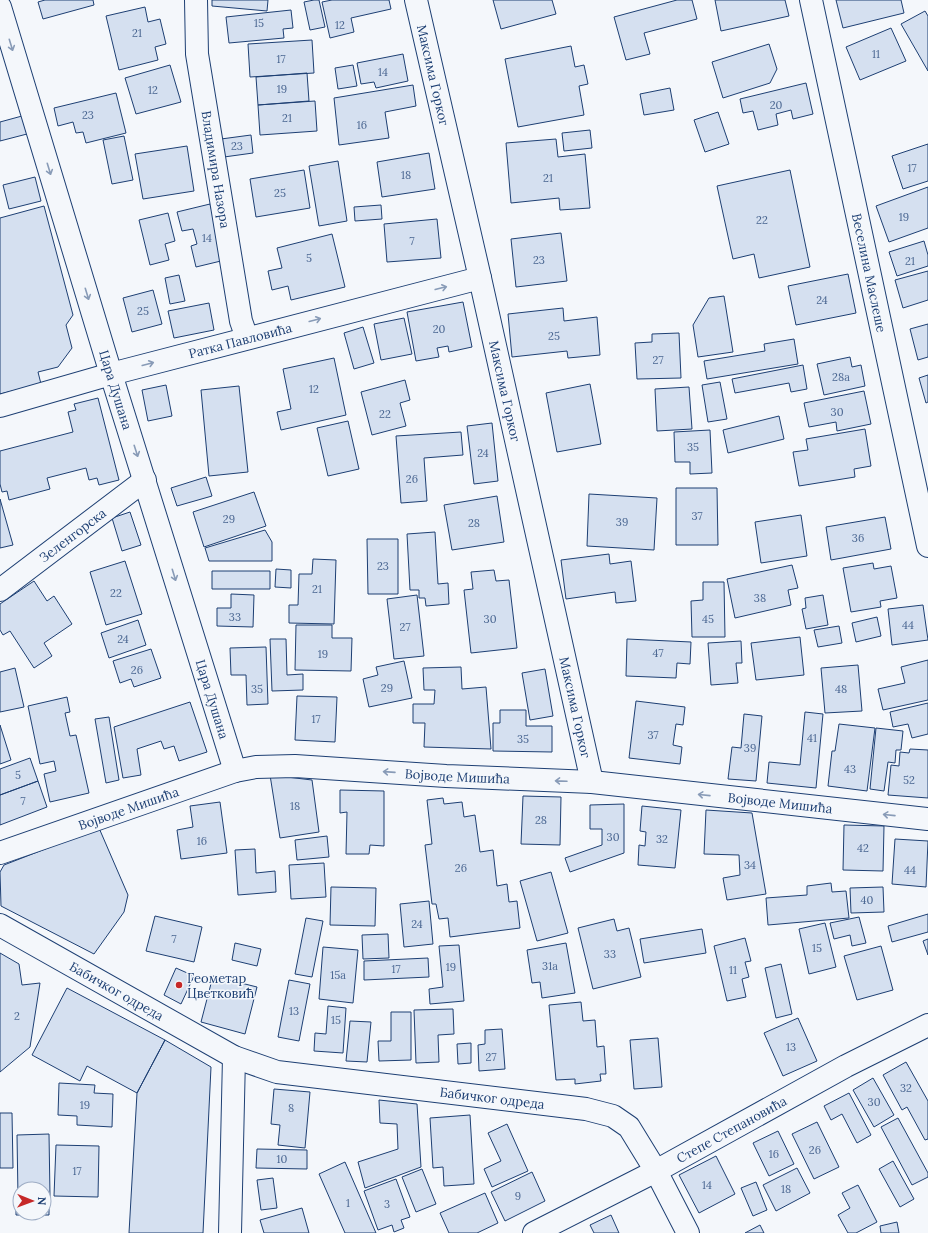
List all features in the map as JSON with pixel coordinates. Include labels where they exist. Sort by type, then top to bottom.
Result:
[{"type":"street","name":"Владимира Назора","points":[[196,0],[198,54],[241,321],[247,338]]},
{"type":"street","name":"Максима Горког","points":[[416,0],[480,278],[592,782]]},
{"type":"street","name":"Веселина Маслеше","points":[[811,0],[928,546]]},
{"type":"street","name":"Цара Душана","points":[[0,8],[111,374],[235,771]]},
{"type":"street","name":"Ратка Павловића","points":[[0,406],[111,374],[480,278]]},
{"type":"street","name":"Зеленгорска","points":[[0,590],[145,480]]},
{"type":"street","name":"Војводе Мишића","points":[[0,853],[235,771],[256,767],[295,766],[446,776],[592,782],[928,819]]},
{"type":"street","name":"Бабичког одреда","points":[[0,925],[234,1057],[277,1072],[586,1108],[613,1116],[629,1127],[656,1171],[688,1233]]},
{"type":"street","name":"Степе Степановића","points":[[534,1233],[656,1171],[846,1066],[928,1025]]},
{"type":"street","points":[[230,1233],[234,1057]]},
{"type":"building","points":[[45,0],[93,0],[94,5],[43,19],[38,2]]},
{"type":"building","points":[[212,0],[268,0],[267,11],[212,6]]},
{"type":"building","points":[[319,0],[325,27],[310,30],[304,2]]},
{"type":"building","points":[[332,0],[389,0],[391,9],[351,18],[354,32],[330,38],[322,2]]},
{"type":"building","points":[[493,0],[552,0],[556,14],[501,29]]},
{"type":"building","points":[[677,0],[692,0],[697,19],[644,33],[650,54],[626,60],[614,17]]},
{"type":"building","points":[[715,0],[785,0],[789,16],[721,31]]},
{"type":"building","points":[[836,0],[901,0],[904,13],[843,28]]},
{"type":"building","points":[[145,7],[148,22],[160,19],[166,44],[155,47],[158,60],[119,70],[106,16]]},
{"type":"building","points":[[291,10],[293,28],[283,29],[284,38],[229,43],[226,17]]},
{"type":"building","points":[[925,11],[928,16],[928,71],[901,24]]},
{"type":"building","points":[[891,28],[906,61],[860,80],[846,47]]},
{"type":"building","points":[[312,40],[314,73],[250,77],[248,44]]},
{"type":"building","points":[[769,44],[777,69],[770,83],[723,98],[712,62]]},
{"type":"building","points":[[571,46],[575,67],[584,65],[588,84],[579,86],[584,115],[518,127],[505,59]]},
{"type":"building","points":[[403,54],[408,81],[376,88],[374,82],[361,84],[357,63]]},
{"type":"building","points":[[170,65],[181,102],[136,114],[125,78]]},
{"type":"building","points":[[353,65],[357,86],[338,89],[335,68]]},
{"type":"building","points":[[307,73],[309,101],[258,105],[256,77]]},
{"type":"building","points":[[806,83],[813,114],[793,119],[791,110],[776,114],[778,125],[758,130],[753,111],[743,113],[740,99]]},
{"type":"building","points":[[413,85],[416,106],[385,112],[389,138],[339,145],[334,98]]},
{"type":"building","points":[[670,88],[674,110],[644,115],[640,94]]},
{"type":"building","points":[[116,93],[126,133],[86,143],[83,132],[76,133],[73,122],[58,126],[54,108]]},
{"type":"building","points":[[315,101],[317,131],[260,135],[258,105]]},
{"type":"building","points":[[718,112],[729,144],[705,152],[694,120]]},
{"type":"building","points":[[22,116],[27,134],[0,141],[0,122]]},
{"type":"building","points":[[590,130],[592,148],[564,151],[562,133]]},
{"type":"building","points":[[251,135],[253,153],[224,157],[221,139]]},
{"type":"building","points":[[124,136],[133,180],[112,184],[103,140]]},
{"type":"building","points":[[556,139],[558,157],[585,154],[590,208],[560,210],[559,198],[511,203],[506,143]]},
{"type":"building","points":[[928,144],[928,181],[903,189],[892,156]]},
{"type":"building","points":[[187,146],[194,191],[143,199],[135,154]]},
{"type":"building","points":[[429,153],[435,189],[382,197],[377,162]]},
{"type":"building","points":[[338,161],[347,221],[319,226],[309,166]]},
{"type":"building","points":[[304,170],[310,208],[256,217],[250,179]]},
{"type":"building","points":[[790,170],[810,267],[759,278],[754,254],[733,259],[717,186]]},
{"type":"building","points":[[35,177],[41,201],[9,209],[3,185]]},
{"type":"building","points":[[928,187],[928,228],[889,242],[876,206]]},
{"type":"building","points":[[210,204],[225,260],[196,267],[191,246],[197,244],[193,229],[182,231],[177,212]]},
{"type":"building","points":[[381,205],[382,219],[355,221],[354,207]]},
{"type":"building","points":[[44,206],[73,315],[66,325],[72,348],[58,367],[38,372],[41,384],[0,394],[0,218]]},
{"type":"building","points":[[168,213],[175,241],[165,244],[169,260],[150,265],[139,220]]},
{"type":"building","points":[[437,219],[441,258],[387,262],[384,224]]},
{"type":"building","points":[[561,233],[567,281],[516,287],[511,239]]},
{"type":"building","points":[[332,234],[345,287],[291,300],[288,286],[272,290],[268,271],[282,268],[277,248]]},
{"type":"building","points":[[924,241],[928,255],[928,266],[897,276],[889,252]]},
{"type":"building","points":[[928,271],[928,300],[903,308],[895,280]]},
{"type":"building","points":[[848,274],[856,313],[796,325],[788,286]]},
{"type":"building","points":[[179,275],[185,301],[170,304],[165,278]]},
{"type":"building","points":[[153,290],[162,324],[132,332],[123,298]]},
{"type":"building","points":[[724,296],[733,352],[698,357],[693,325],[709,298]]},
{"type":"building","points":[[463,302],[472,347],[449,352],[448,346],[437,348],[439,357],[416,361],[407,312]]},
{"type":"building","points":[[209,303],[214,330],[174,338],[168,311]]},
{"type":"building","points":[[563,308],[564,321],[597,317],[600,355],[568,358],[567,351],[512,357],[508,314]]},
{"type":"building","points":[[404,318],[412,354],[381,360],[374,324]]},
{"type":"building","points":[[928,324],[928,357],[918,360],[910,329]]},
{"type":"building","points":[[363,327],[374,363],[354,369],[344,333]]},
{"type":"building","points":[[679,333],[681,378],[637,379],[635,343],[652,342],[652,334]]},
{"type":"building","points":[[794,339],[798,364],[707,379],[704,361],[765,351],[764,344]]},
{"type":"building","points":[[850,357],[852,367],[861,365],[865,386],[824,395],[817,364]]},
{"type":"building","points":[[334,358],[346,415],[281,430],[277,412],[291,409],[283,369]]},
{"type":"building","points":[[803,365],[807,389],[791,392],[789,383],[735,393],[732,379]]},
{"type":"building","points":[[928,375],[928,402],[926,403],[919,378]]},
{"type":"building","points":[[405,380],[410,400],[400,403],[406,426],[372,435],[361,392]]},
{"type":"building","points":[[720,382],[727,419],[708,422],[702,385]]},
{"type":"building","points":[[590,384],[601,444],[557,452],[546,393]]},
{"type":"building","points":[[166,385],[172,416],[148,421],[142,390]]},
{"type":"building","points":[[239,386],[248,472],[209,476],[201,390]]},
{"type":"building","points":[[689,387],[692,429],[657,431],[655,389]]},
{"type":"building","points":[[864,391],[871,424],[837,431],[836,422],[809,427],[804,403]]},
{"type":"building","points":[[98,398],[119,480],[99,485],[97,478],[89,480],[86,468],[47,478],[50,489],[9,500],[7,491],[2,492],[0,484],[0,451],[73,432],[68,412],[76,410],[74,404]]},
{"type":"building","points":[[779,416],[784,439],[728,453],[723,430]]},
{"type":"building","points":[[348,421],[359,469],[328,476],[317,428]]},
{"type":"building","points":[[492,423],[498,481],[474,484],[467,426]]},
{"type":"building","points":[[865,429],[871,466],[854,469],[855,477],[799,486],[793,452],[808,450],[806,439]]},
{"type":"building","points":[[710,430],[712,473],[690,474],[690,462],[675,462],[674,432]]},
{"type":"building","points":[[461,432],[463,455],[424,458],[427,501],[401,503],[396,436]]},
{"type":"building","points":[[206,477],[212,496],[177,506],[171,488]]},
{"type":"building","points":[[676,488],[717,488],[718,545],[676,545]]},
{"type":"building","points":[[254,492],[266,526],[204,547],[193,512]]},
{"type":"building","points":[[589,494],[657,498],[654,550],[587,546]]},
{"type":"building","points":[[497,496],[504,542],[452,550],[444,505]]},
{"type":"building","points":[[0,499],[13,545],[0,548]]},
{"type":"building","points":[[130,512],[141,545],[122,551],[112,518]]},
{"type":"building","points":[[801,515],[807,556],[761,563],[755,522]]},
{"type":"building","points":[[885,517],[891,549],[831,560],[826,527]]},
{"type":"building","points":[[265,530],[272,542],[272,561],[209,561],[205,548]]},
{"type":"building","points":[[435,532],[438,584],[448,583],[449,604],[426,606],[425,598],[419,598],[419,590],[410,590],[407,534]]},
{"type":"building","points":[[367,539],[398,539],[398,594],[368,594]]},
{"type":"building","points":[[609,554],[610,564],[631,561],[636,601],[616,603],[615,592],[566,599],[561,560]]},
{"type":"building","points":[[313,559],[336,560],[334,624],[289,623],[289,605],[298,605],[299,574],[312,574]]},
{"type":"building","points":[[125,561],[142,614],[106,625],[90,572]]},
{"type":"building","points":[[873,563],[874,569],[891,566],[897,598],[880,601],[881,607],[851,612],[843,568]]},
{"type":"building","points":[[792,565],[798,588],[788,590],[791,605],[735,618],[727,579]]},
{"type":"building","points":[[276,569],[291,570],[291,588],[275,587]]},
{"type":"building","points":[[494,570],[496,581],[509,580],[517,648],[471,653],[464,590],[473,589],[471,572]]},
{"type":"building","points":[[212,571],[270,571],[270,589],[212,589]]},
{"type":"building","points":[[34,581],[47,601],[54,596],[72,624],[44,643],[52,656],[34,668],[10,631],[3,635],[0,630],[0,604]]},
{"type":"building","points":[[703,582],[724,582],[725,637],[692,637],[691,601],[703,600]]},
{"type":"building","points":[[231,594],[254,595],[253,627],[217,626],[217,608],[231,608]]},
{"type":"building","points":[[417,595],[424,656],[394,659],[387,599]]},
{"type":"building","points":[[823,595],[828,625],[806,629],[802,609],[806,608],[805,598]]},
{"type":"building","points":[[923,605],[928,640],[892,645],[888,609]]},
{"type":"building","points":[[877,617],[881,636],[856,642],[852,623]]},
{"type":"building","points":[[138,620],[146,645],[109,658],[101,633]]},
{"type":"building","points":[[296,625],[332,625],[332,638],[352,638],[351,671],[295,670]]},
{"type":"building","points":[[839,626],[842,643],[818,647],[814,630]]},
{"type":"building","points":[[800,637],[804,675],[756,680],[751,643]]},
{"type":"building","points":[[270,639],[286,639],[287,675],[303,674],[303,690],[272,691]]},
{"type":"building","points":[[627,639],[691,642],[690,664],[677,663],[676,678],[626,676]]},
{"type":"building","points":[[741,641],[742,663],[736,663],[738,683],[711,685],[708,643]]},
{"type":"building","points":[[266,647],[268,704],[247,705],[246,675],[231,675],[230,648]]},
{"type":"building","points":[[151,649],[161,678],[134,687],[131,679],[120,683],[113,661]]},
{"type":"building","points":[[928,660],[928,700],[883,710],[878,689],[905,683],[901,667]]},
{"type":"building","points":[[404,661],[412,698],[369,707],[363,679],[378,675],[376,667]]},
{"type":"building","points":[[858,665],[862,711],[825,713],[821,668]]},
{"type":"building","points":[[461,667],[462,689],[486,687],[491,749],[424,747],[425,723],[413,723],[413,704],[434,704],[435,690],[424,690],[423,668]]},
{"type":"building","points":[[15,668],[24,707],[0,712],[0,672]]},
{"type":"building","points":[[545,669],[553,716],[530,720],[522,673]]},
{"type":"building","points":[[297,696],[337,697],[335,742],[295,740]]},
{"type":"building","points":[[67,697],[70,712],[65,713],[70,736],[76,735],[89,793],[50,802],[44,774],[56,771],[54,761],[40,764],[28,706]]},
{"type":"building","points":[[636,701],[685,707],[683,725],[676,724],[673,745],[682,747],[680,764],[629,758]]},
{"type":"building","points":[[190,702],[207,752],[179,761],[174,746],[164,749],[161,741],[137,749],[141,775],[123,778],[114,727]]},
{"type":"building","points":[[928,703],[928,734],[912,738],[908,724],[893,727],[890,712]]},
{"type":"building","points":[[500,710],[526,710],[526,726],[552,726],[552,752],[493,751],[493,723],[500,723]]},
{"type":"building","points":[[805,712],[823,714],[816,788],[767,783],[769,762],[800,765]]},
{"type":"building","points":[[744,714],[762,716],[756,781],[728,779],[732,747],[741,748]]},
{"type":"building","points":[[109,717],[119,780],[106,783],[95,719]]},
{"type":"building","points":[[839,724],[875,728],[867,791],[828,786],[832,751],[835,751]]},
{"type":"building","points":[[0,725],[11,760],[0,764]]},
{"type":"building","points":[[876,728],[903,731],[901,750],[896,750],[895,763],[888,762],[884,791],[870,789]]},
{"type":"building","points":[[910,749],[928,750],[928,798],[888,795],[891,765],[899,766],[900,752],[909,753]]},
{"type":"building","points":[[30,758],[38,781],[0,795],[0,769]]},
{"type":"building","points":[[270,775],[312,780],[319,832],[280,838]]},
{"type":"building","points":[[38,781],[47,807],[0,825],[0,795]]},
{"type":"building","points":[[340,790],[384,791],[384,846],[370,845],[369,854],[346,854],[347,812],[340,813]]},
{"type":"building","points":[[523,796],[561,797],[560,845],[521,844]]},
{"type":"building","points":[[443,798],[444,804],[462,802],[464,817],[475,815],[480,852],[493,850],[497,886],[507,884],[509,902],[517,901],[520,928],[450,937],[448,918],[439,919],[436,904],[432,904],[425,845],[432,844],[427,800]]},
{"type":"building","points":[[220,802],[227,853],[181,859],[177,830],[193,827],[190,806]]},
{"type":"building","points":[[624,804],[624,853],[570,872],[565,858],[602,845],[602,829],[590,829],[590,805]]},
{"type":"building","points":[[642,806],[681,810],[675,868],[638,865],[639,845],[645,846],[646,832],[640,831]]},
{"type":"building","points":[[706,810],[752,813],[766,894],[727,900],[723,878],[740,875],[739,855],[704,854]]},
{"type":"building","points":[[844,825],[884,826],[883,871],[843,870]]},
{"type":"building","points":[[99,828],[128,895],[124,912],[94,954],[1,906],[0,872],[4,865]]},
{"type":"building","points":[[327,836],[329,857],[297,860],[295,840]]},
{"type":"building","points":[[895,839],[928,841],[926,887],[892,884]]},
{"type":"building","points":[[255,849],[256,873],[275,871],[276,892],[238,895],[235,850]]},
{"type":"building","points":[[324,863],[326,897],[291,899],[289,865]]},
{"type":"building","points":[[551,872],[568,933],[537,941],[520,881]]},
{"type":"building","points":[[831,883],[832,892],[846,891],[849,918],[768,925],[766,898],[807,895],[807,886]]},
{"type":"building","points":[[331,887],[376,888],[375,926],[330,925]]},
{"type":"building","points":[[883,887],[884,912],[851,913],[850,888]]},
{"type":"building","points":[[429,901],[433,944],[404,947],[400,904]]},
{"type":"building","points":[[928,914],[928,932],[892,942],[888,926]]},
{"type":"building","points":[[155,916],[202,927],[194,962],[146,951]]},
{"type":"building","points":[[859,917],[866,943],[852,946],[850,935],[834,939],[830,923]]},
{"type":"building","points":[[306,918],[323,921],[312,977],[295,974]]},
{"type":"building","points":[[614,919],[617,931],[629,928],[641,977],[593,989],[578,928]]},
{"type":"building","points":[[825,923],[836,967],[809,974],[799,929]]},
{"type":"building","points":[[702,929],[706,953],[644,963],[640,939]]},
{"type":"building","points":[[388,934],[389,958],[363,959],[362,935]]},
{"type":"building","points":[[745,938],[751,961],[745,962],[749,977],[742,979],[746,997],[727,1001],[714,946]]},
{"type":"building","points":[[928,939],[928,955],[923,941]]},
{"type":"building","points":[[235,943],[261,949],[257,966],[232,960]]},
{"type":"building","points":[[566,943],[575,993],[542,998],[540,982],[532,983],[527,950]]},
{"type":"building","points":[[459,945],[464,1001],[430,1004],[429,989],[443,987],[439,946]]},
{"type":"building","points":[[881,946],[893,990],[857,1000],[844,956]]},
{"type":"building","points":[[323,947],[358,950],[353,1003],[319,999]]},
{"type":"building","points":[[0,953],[19,964],[22,985],[40,983],[30,1047],[0,1072]]},
{"type":"building","points":[[428,958],[429,977],[364,980],[364,961]]},
{"type":"building","points":[[781,964],[792,1014],[776,1018],[765,968]]},
{"type":"building","name":"Геометар Цветковић","points":[[176,968],[194,976],[181,1004],[164,995]]},
{"type":"building","points":[[213,976],[257,987],[245,1034],[201,1022]]},
{"type":"building","points":[[289,980],[310,984],[299,1041],[278,1037]]},
{"type":"building","points":[[67,988],[165,1040],[137,1093],[87,1066],[80,1081],[32,1055]]},
{"type":"building","points":[[581,1002],[583,1021],[595,1020],[597,1047],[604,1046],[606,1074],[600,1074],[601,1081],[575,1084],[575,1079],[556,1080],[549,1005]]},
{"type":"building","points":[[328,1006],[346,1008],[343,1053],[314,1051],[315,1033],[326,1034]]},
{"type":"building","points":[[453,1009],[454,1034],[438,1035],[439,1062],[416,1063],[414,1010]]},
{"type":"building","points":[[391,1012],[411,1012],[411,1060],[379,1061],[378,1041],[391,1041]]},
{"type":"building","points":[[798,1018],[817,1061],[783,1076],[764,1033]]},
{"type":"building","points":[[350,1021],[371,1022],[367,1062],[346,1061]]},
{"type":"building","points":[[502,1029],[505,1069],[479,1071],[478,1045],[485,1044],[485,1030]]},
{"type":"building","points":[[658,1038],[662,1087],[634,1089],[630,1040]]},
{"type":"building","points":[[165,1040],[211,1067],[203,1233],[129,1233],[137,1093]]},
{"type":"building","points":[[471,1043],[471,1063],[458,1064],[457,1044]]},
{"type":"building","points":[[906,1062],[928,1101],[928,1139],[925,1140],[907,1107],[902,1110],[883,1075]]},
{"type":"building","points":[[873,1078],[894,1115],[874,1127],[853,1090]]},
{"type":"building","points":[[59,1083],[95,1085],[94,1093],[113,1094],[112,1127],[77,1125],[77,1116],[58,1115]]},
{"type":"building","points":[[274,1089],[310,1092],[305,1148],[278,1145],[280,1125],[271,1124]]},
{"type":"building","points":[[849,1093],[871,1135],[857,1143],[842,1114],[831,1120],[824,1106]]},
{"type":"building","points":[[379,1100],[417,1104],[421,1167],[365,1188],[358,1162],[398,1149],[397,1124],[380,1123]]},
{"type":"building","points":[[0,1113],[12,1113],[13,1168],[0,1168]]},
{"type":"building","points":[[470,1115],[474,1184],[444,1186],[443,1167],[433,1168],[430,1118]]},
{"type":"building","points":[[898,1118],[928,1173],[928,1177],[912,1185],[881,1127]]},
{"type":"building","points":[[817,1122],[839,1167],[814,1179],[792,1134]]},
{"type":"building","points":[[507,1124],[528,1171],[492,1187],[484,1169],[501,1161],[488,1133]]},
{"type":"building","points":[[778,1131],[794,1164],[769,1176],[753,1143]]},
{"type":"building","points":[[49,1134],[50,1181],[18,1181],[17,1135]]},
{"type":"building","points":[[56,1145],[99,1146],[98,1197],[54,1196]]},
{"type":"building","points":[[257,1149],[307,1150],[307,1169],[256,1168]]},
{"type":"building","points":[[716,1156],[735,1194],[699,1213],[679,1175]]},
{"type":"building","points":[[893,1161],[914,1199],[900,1207],[879,1169]]},
{"type":"building","points":[[345,1162],[376,1233],[345,1233],[319,1174]]},
{"type":"building","points":[[797,1168],[810,1193],[776,1211],[763,1185]]},
{"type":"building","points":[[422,1169],[436,1204],[416,1212],[402,1177]]},
{"type":"building","points":[[532,1172],[545,1201],[505,1221],[491,1192]]},
{"type":"building","points":[[273,1178],[277,1208],[261,1210],[257,1180]]},
{"type":"building","points":[[396,1179],[410,1217],[401,1220],[404,1228],[394,1232],[392,1225],[378,1230],[364,1191]]},
{"type":"building","points":[[756,1182],[767,1210],[753,1216],[741,1188]]},
{"type":"building","points":[[858,1185],[877,1222],[856,1233],[848,1233],[838,1215],[850,1208],[842,1193]]},
{"type":"building","points":[[485,1193],[498,1223],[477,1233],[449,1233],[440,1213]]},
{"type":"building","points":[[302,1208],[309,1233],[264,1233],[260,1220]]},
{"type":"building","points":[[611,1215],[619,1233],[594,1233],[590,1225]]},
{"type":"building","points":[[897,1222],[899,1233],[881,1233],[880,1226]]},
{"type":"building","points":[[760,1225],[764,1233],[745,1233]]},
{"type":"place","name":"Геометар Цветковић","points":[[179,985]]}]
